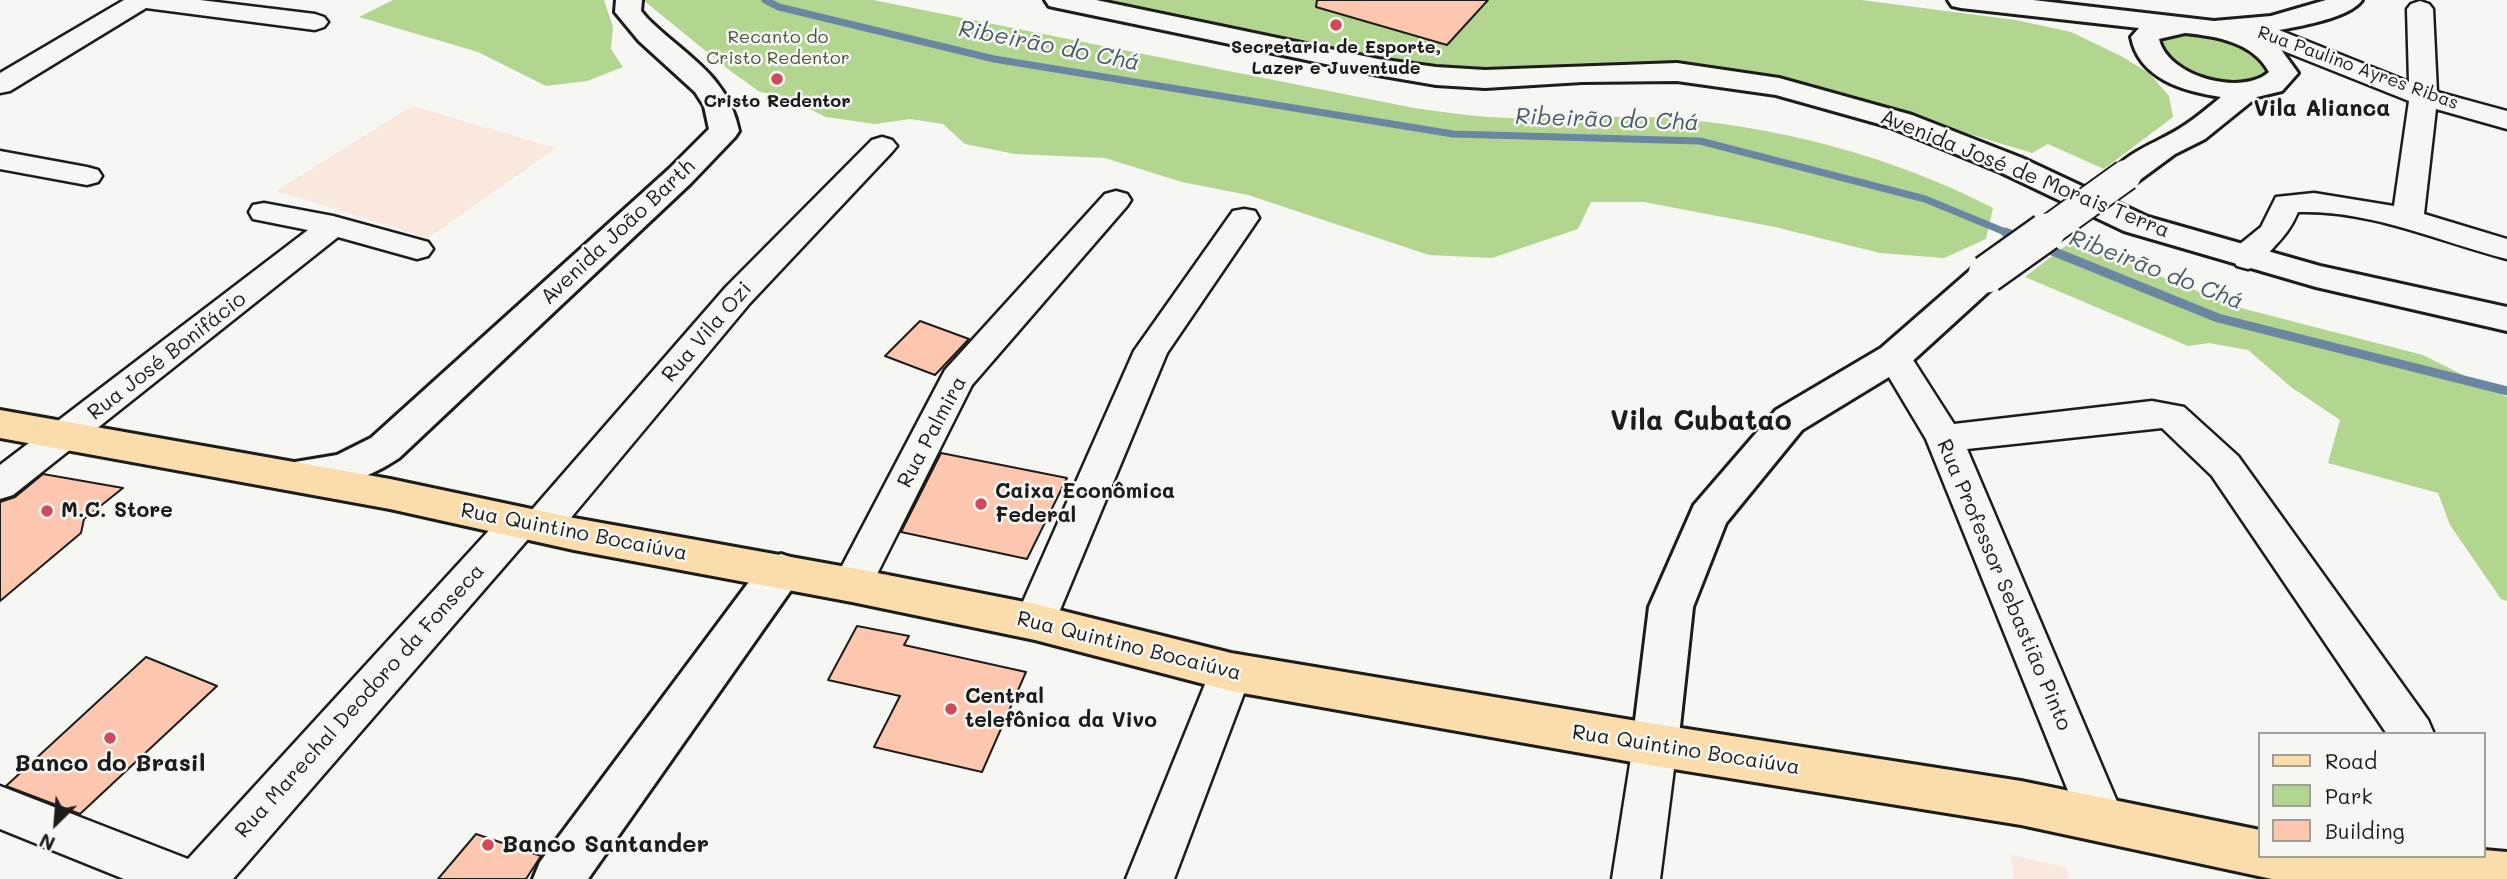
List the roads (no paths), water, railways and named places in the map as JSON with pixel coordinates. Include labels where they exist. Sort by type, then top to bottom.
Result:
[{"type":"main road","name":"Avenida João Barth","points":[[277,476],[331,471],[374,456],[386,448],[680,176],[724,131],[717,101],[702,82],[641,31],[628,12],[629,0]]},
{"type":"main road","name":"Avenida José de Morais Terra","points":[[1058,0],[1403,71],[1461,78],[1677,72],[1727,78],[1821,97],[1901,121],[2011,165],[2136,224],[2248,259],[2507,319]]},
{"type":"main road","points":[[1974,2],[2196,26],[2249,28],[2289,21],[2342,3]]},
{"type":"main road","points":[[1974,2],[2072,24],[2154,59],[2199,84],[2247,91],[2266,88],[2279,82],[2291,56],[2342,3]]},
{"type":"main road","points":[[2194,133],[2193,102],[2143,46],[2145,37],[2153,30],[2196,26],[2251,41],[2291,56]]},
{"type":"main road","name":"Avenida José de Morais Terra","points":[[1537,76],[1733,93],[1825,113],[1883,130],[1950,157],[2115,236],[2173,257],[2507,339]]},
{"type":"main road","points":[[1655,745],[1671,607],[1708,516],[1789,420],[1894,357],[1987,274],[2164,148],[2194,133],[2247,91]]},
{"type":"main road","name":"Rua Quintino Bocaiúva","points":[[0,425],[390,494],[529,525],[852,585],[1035,622],[1231,672],[2101,818],[2258,853]]},
{"type":"main road","points":[[386,448],[380,475],[390,494]]},
{"type":"main road","points":[[558,879],[781,571]]},
{"type":"main road","points":[[2291,860],[2499,870]]},
{"type":"street","points":[[0,85],[141,0],[315,22]]},
{"type":"street","points":[[2408,221],[2423,97],[2420,9]]},
{"type":"street","name":"Rua Paulino Ayres Ribas","points":[[2249,28],[2291,56],[2507,120]]},
{"type":"street","name":"Rua Vila Ozi","points":[[529,525],[738,295],[883,146]]},
{"type":"street","points":[[0,160],[87,176]]},
{"type":"street","name":"Rua Palmira","points":[[852,585],[957,379],[1116,200]]},
{"type":"street","points":[[2248,259],[2251,251],[2274,232],[2287,203],[2304,201],[2337,202],[2507,249]]},
{"type":"street","points":[[264,212],[333,226],[417,249]]},
{"type":"street","points":[[1035,622],[1151,351],[1244,218]]},
{"type":"street","name":"Rua José Bonifácio","points":[[0,485],[333,226]]},
{"type":"street","points":[[2274,232],[2279,250],[2316,276]]},
{"type":"street","name":"Rua Professor Sebastião Pinto","points":[[1894,357],[1944,438],[2101,818]]},
{"type":"street","points":[[1944,438],[2152,414],[2171,416],[2184,425],[2225,466],[2411,732]]},
{"type":"street","name":"Rua Marechal Deodoro da Fonseca","points":[[202,879],[529,525]]},
{"type":"street","points":[[1150,879],[1231,672]]},
{"type":"street","points":[[1636,879],[1655,745]]},
{"type":"street","points":[[0,807],[181,879]]},
{"type":"street","points":[[2291,860],[2382,879]]},
{"type":"waterway","name":"Ribeirão do Chá","points":[[765,0],[779,7],[994,59],[1453,134],[1700,141],[1925,199],[2008,233]]},
{"type":"waterway","name":"Ribeirão do Chá","points":[[2008,233],[2023,239]]},
{"type":"waterway","name":"Ribeirão do Chá","points":[[2040,246],[2218,318],[2507,391]]},
{"type":"place","name":"Secretaria de Esporte, Lazer e Juventude","points":[[1336,25]]},
{"type":"place","name":"Cristo Redentor","points":[[777,79]]},
{"type":"place","name":"Caixa Econômica Federal","points":[[981,504]]},
{"type":"place","name":"M.C. Store","points":[[47,511]]},
{"type":"place","name":"Central telefônica da Vivo","points":[[951,709]]},
{"type":"place","name":"Banco do Brasil","points":[[110,738]]},
{"type":"place","name":"Banco Santander","points":[[488,845]]},
{"type":"district","name":"Vila Alianca","points":[[2322,109]]},
{"type":"district","name":"Vila Cubatao","points":[[1701,421]]},
{"type":"park label","name":"Recanto do Cristo Redentor","points":[[778,47]]}]
